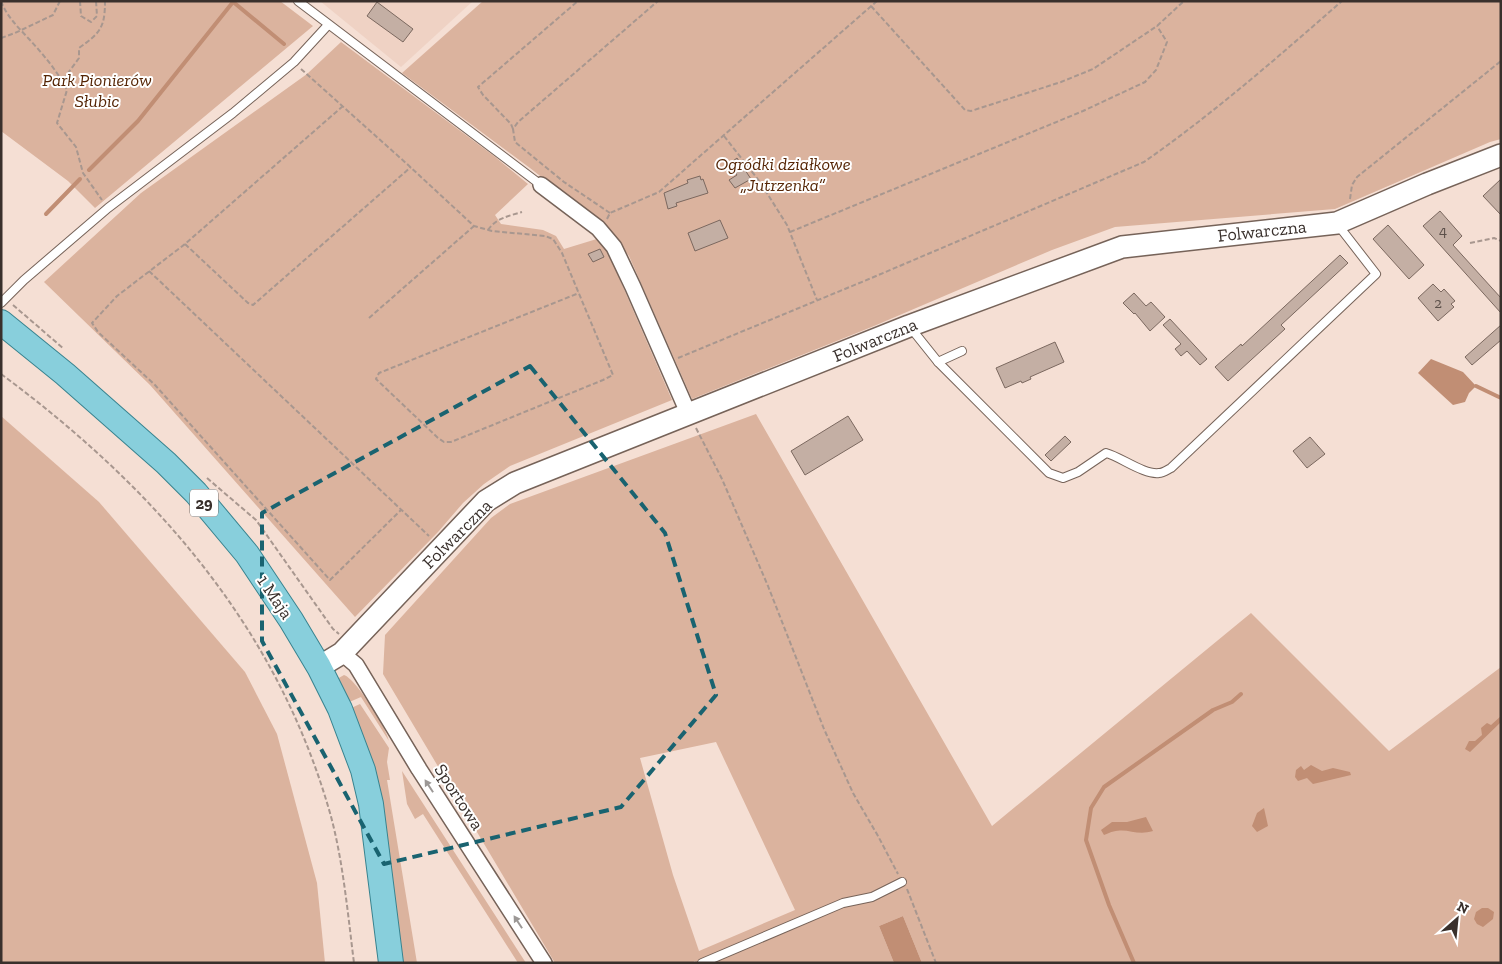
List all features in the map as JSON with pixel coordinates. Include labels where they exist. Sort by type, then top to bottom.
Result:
[{"type":"main road","name":"1 Maja","points":[[1,322],[65,374],[159,456],[196,493],[247,554],[291,620],[319,667],[340,709],[363,770],[371,804],[391,963]]},
{"type":"street","name":"Folwarczna","points":[[319,667],[342,653],[486,501],[515,483],[909,326],[1122,246],[1346,219],[1501,155]]},
{"type":"street","points":[[541,185],[600,231],[614,247],[634,287],[689,415]]},
{"type":"street","name":"Sportowa","points":[[342,653],[356,665],[419,769],[544,963]]},
{"type":"lane","points":[[298,1],[541,185]]},
{"type":"lane","points":[[1,303],[24,280],[108,208],[233,113],[294,62],[328,25]]},
{"type":"lane","points":[[909,326],[938,362],[1049,472],[1063,478],[1078,472],[1106,453],[1147,472],[1160,474],[1170,468],[1376,274],[1346,219]]},
{"type":"lane","points":[[938,362],[962,351]]},
{"type":"lane","points":[[702,963],[843,903],[872,896],[902,882]]},
{"type":"path","points":[[1,1],[6,14],[62,81],[67,90],[57,123],[76,147],[83,173],[108,208]]},
{"type":"path","points":[[1,38],[53,15],[60,1]]},
{"type":"path","points":[[80,1],[81,16],[91,22],[97,16],[96,1]]},
{"type":"path","points":[[62,81],[80,58],[79,48],[92,39],[101,29],[105,14],[105,1]]},
{"type":"path","points":[[578,1],[478,87],[483,95],[511,124],[516,142],[564,182],[610,213]]},
{"type":"path","points":[[513,129],[518,122],[658,1]]},
{"type":"path","points":[[600,231],[610,213],[659,192],[877,1]]},
{"type":"path","points":[[871,6],[965,110],[971,112],[1061,82],[1093,68],[1156,26],[1184,1]]},
{"type":"path","points":[[666,362],[817,301],[1144,162],[1175,141],[1228,99],[1342,1]]},
{"type":"path","points":[[790,232],[1083,110],[1145,82],[1156,70],[1167,42],[1156,26]]},
{"type":"path","points":[[294,62],[474,226],[488,230],[545,236],[553,239],[562,253],[579,293],[613,374],[603,380],[450,442],[444,442],[376,379],[380,373],[579,293]]},
{"type":"path","points":[[1346,219],[1352,186],[1357,177],[1501,62]]},
{"type":"path","points":[[343,106],[185,244],[117,296],[92,323],[98,332],[155,385],[330,580],[401,510]]},
{"type":"path","points":[[724,136],[760,182],[790,232],[817,301]]},
{"type":"path","points":[[185,244],[248,303],[254,305],[411,167]]},
{"type":"path","points":[[488,230],[498,220],[522,212]]},
{"type":"path","points":[[369,318],[474,226]]},
{"type":"path","points":[[1470,244],[1494,238],[1501,241]]},
{"type":"path","points":[[149,271],[441,548]]},
{"type":"path","points":[[1,374],[37,401],[115,468],[135,488],[169,523],[211,575],[249,629],[275,674],[318,774],[326,798],[340,860],[354,963]]},
{"type":"path","points":[[689,415],[722,479],[768,586],[824,730],[852,793],[908,891],[936,963]]},
{"type":"highlighted area","points":[[530,366],[665,533],[716,695],[621,807],[384,864],[262,641],[262,513]]},
{"type":"shaded area","points":[[320,1],[473,1],[401,67]]},
{"type":"shaded area","points":[[1431,359],[1463,372],[1476,386],[1469,393],[1465,402],[1453,405],[1418,373]]},
{"type":"shaded area","points":[[1501,716],[1501,722],[1470,752],[1465,749],[1469,741],[1475,741],[1482,735],[1481,728],[1487,723],[1491,725]]},
{"type":"shaded area","points":[[1311,765],[1322,771],[1333,768],[1350,772],[1351,775],[1313,784],[1307,778],[1298,781],[1295,777],[1296,770],[1301,766],[1304,770]]},
{"type":"shaded area","points":[[1264,808],[1268,826],[1257,832],[1252,826],[1257,813]]},
{"type":"shaded area","points":[[1146,817],[1153,831],[1140,833],[1124,830],[1104,835],[1101,830],[1112,822],[1127,822]]},
{"type":"shaded area","points":[[1482,908],[1488,908],[1494,912],[1493,919],[1483,927],[1477,924],[1474,919],[1476,912]]},
{"type":"shaded area","points":[[903,916],[922,963],[894,963],[879,926]]},
{"type":"green space","name":"Park Pionierów Słubic","points":[[1,1],[280,1],[313,26],[95,208],[68,181],[1,131]]},
{"type":"green space","name":"Ogródki działkowe „Jutrzenka”","points":[[483,1],[1501,1],[1501,139],[1490,142],[1335,209],[1115,227],[1052,250],[874,326],[692,399],[629,256],[609,230],[530,168],[402,73]]},
{"type":"green space","points":[[341,42],[494,156],[528,184],[495,215],[501,224],[543,230],[556,236],[564,249],[600,238],[605,245],[672,400],[510,466],[484,484],[463,503],[438,532],[355,617],[150,385],[44,282],[141,193],[307,74]]},
{"type":"green space","points":[[756,414],[992,826],[1251,613],[1389,751],[1501,667],[1501,963],[922,963],[903,916],[879,926],[894,963],[696,963],[695,961],[692,963],[555,963],[383,674],[385,635],[491,518],[510,504]],"holes":[[[716,742],[795,910],[699,951],[673,875],[640,758]]]},
{"type":"green space","points":[[1,416],[99,502],[245,672],[277,734],[317,883],[325,963],[1,963]]},
{"type":"green space","points":[[344,675],[349,678],[370,704],[383,726],[389,741],[361,697],[347,703],[337,679]]},
{"type":"green space","points":[[360,704],[389,748],[387,762],[390,780],[387,780],[417,963],[397,963],[349,709]]},
{"type":"green space","points":[[402,771],[526,963],[518,963],[423,814],[415,819],[407,804]]},
{"type":"building","points":[[377,2],[413,29],[403,42],[367,16]]},
{"type":"building","points":[[737,158],[751,179],[735,188],[729,180],[737,175],[729,164]]},
{"type":"building","points":[[700,176],[708,193],[676,203],[677,206],[668,209],[664,193],[688,183],[687,180]]},
{"type":"building","points":[[1501,179],[1501,215],[1483,196]]},
{"type":"building","points":[[1440,211],[1462,236],[1453,245],[1501,298],[1501,313],[1423,226]]},
{"type":"building","points":[[720,220],[728,238],[695,251],[688,233]]},
{"type":"building","points":[[1388,225],[1424,265],[1409,279],[1373,239]]},
{"type":"building","points":[[600,249],[604,257],[593,262],[588,254]]},
{"type":"building","points":[[1340,255],[1348,263],[1281,325],[1285,329],[1228,381],[1215,367],[1241,344],[1242,346]]},
{"type":"building","points":[[1433,284],[1441,292],[1444,289],[1455,301],[1451,304],[1454,307],[1438,321],[1418,298]]},
{"type":"building","points":[[1134,293],[1146,306],[1151,302],[1165,317],[1150,331],[1135,313],[1123,303]]},
{"type":"building","points":[[1170,319],[1207,359],[1200,365],[1187,351],[1181,356],[1175,349],[1181,344],[1163,325]]},
{"type":"building","points":[[1501,325],[1501,340],[1472,365],[1465,357]]},
{"type":"building","points":[[1055,342],[1064,362],[1030,377],[1031,379],[1022,383],[1021,381],[1005,388],[996,368]]},
{"type":"building","points":[[848,416],[863,440],[805,475],[791,451]]},
{"type":"building","points":[[1065,436],[1071,442],[1051,461],[1045,455]]},
{"type":"building","points":[[1310,437],[1325,454],[1307,468],[1293,451]]},
{"type":"waterway","points":[[232,1],[284,44]]},
{"type":"waterway","points":[[89,170],[138,121],[233,2]]},
{"type":"waterway","points":[[46,214],[80,179]]},
{"type":"waterway","points":[[1476,386],[1501,398]]},
{"type":"waterway","points":[[1134,963],[1109,905],[1086,840],[1091,808],[1104,787],[1213,710],[1232,702],[1241,694]]}]
